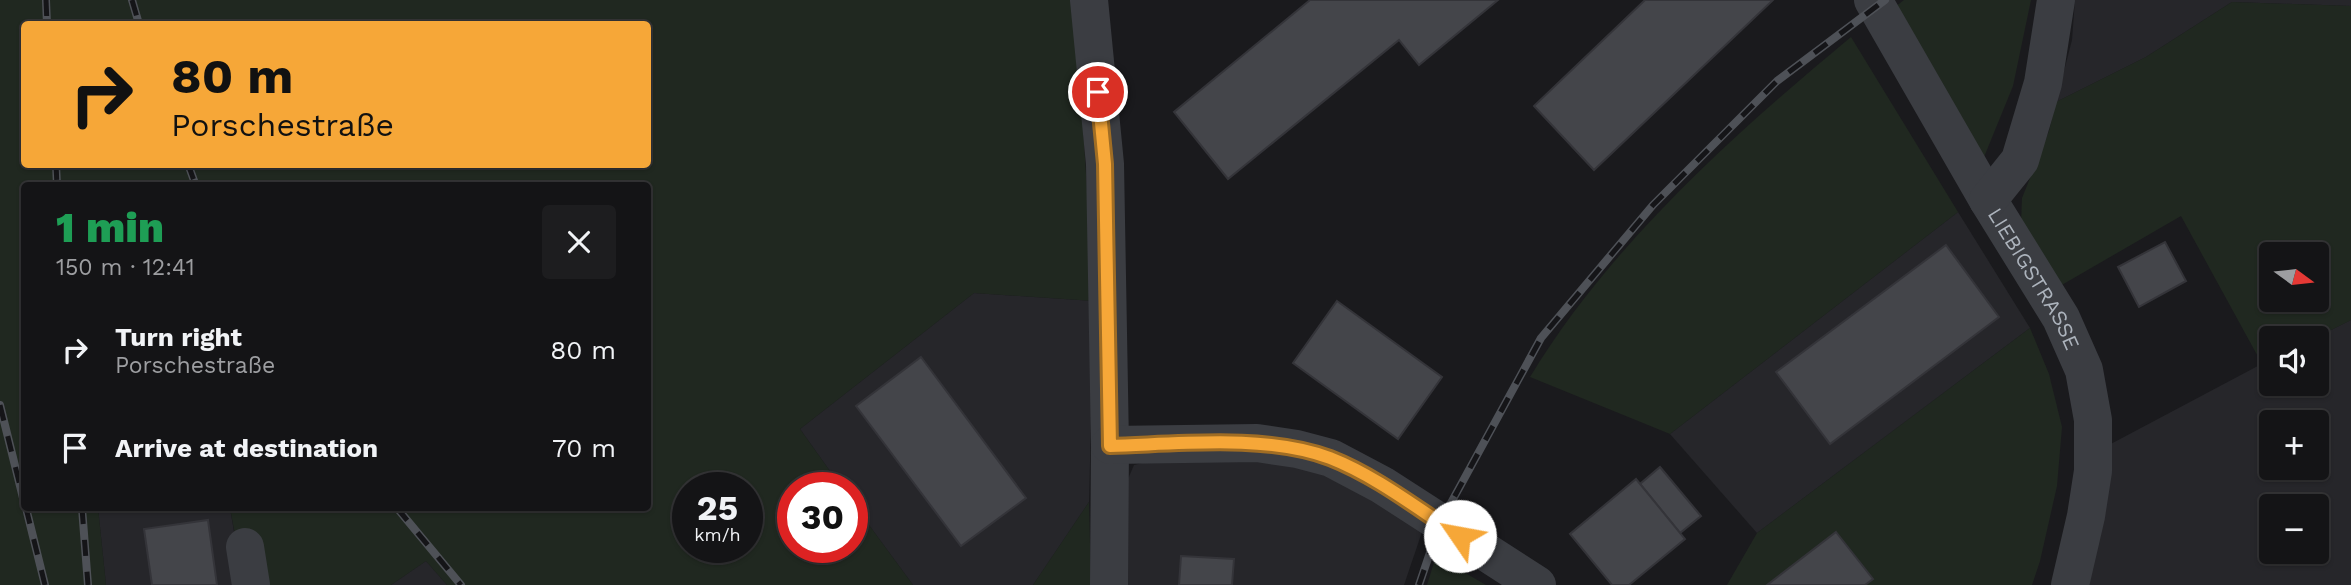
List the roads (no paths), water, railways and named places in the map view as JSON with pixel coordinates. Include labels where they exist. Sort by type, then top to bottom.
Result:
[{"type":"street","points":[[1089,0],[1105,164],[1110,446],[1109,585]]},
{"type":"street","name":"LIEBIGSTRASSE","points":[[1873,0],[1988,200],[2061,318],[2084,370],[2093,420],[2093,471],[2070,585]]},
{"type":"street","points":[[1988,200],[2020,160],[2043,83],[2056,0]]},
{"type":"street","points":[[1110,446],[1257,443],[1331,458],[1382,485],[1537,585]]},
{"type":"street","points":[[245,547],[251,585]]},
{"type":"railway","points":[[46,0],[47,21]]},
{"type":"railway","points":[[132,0],[138,21]]},
{"type":"railway","points":[[1419,585],[1440,523],[1541,338],[1653,205],[1777,81],[1885,0]]},
{"type":"railway","points":[[56,168],[57,182]]},
{"type":"railway","points":[[189,168],[195,182]]},
{"type":"railway","points":[[0,405],[21,490]]},
{"type":"railway","points":[[27,511],[45,585]]},
{"type":"railway","points":[[82,511],[88,585]]},
{"type":"railway","points":[[399,511],[461,585]]}]
